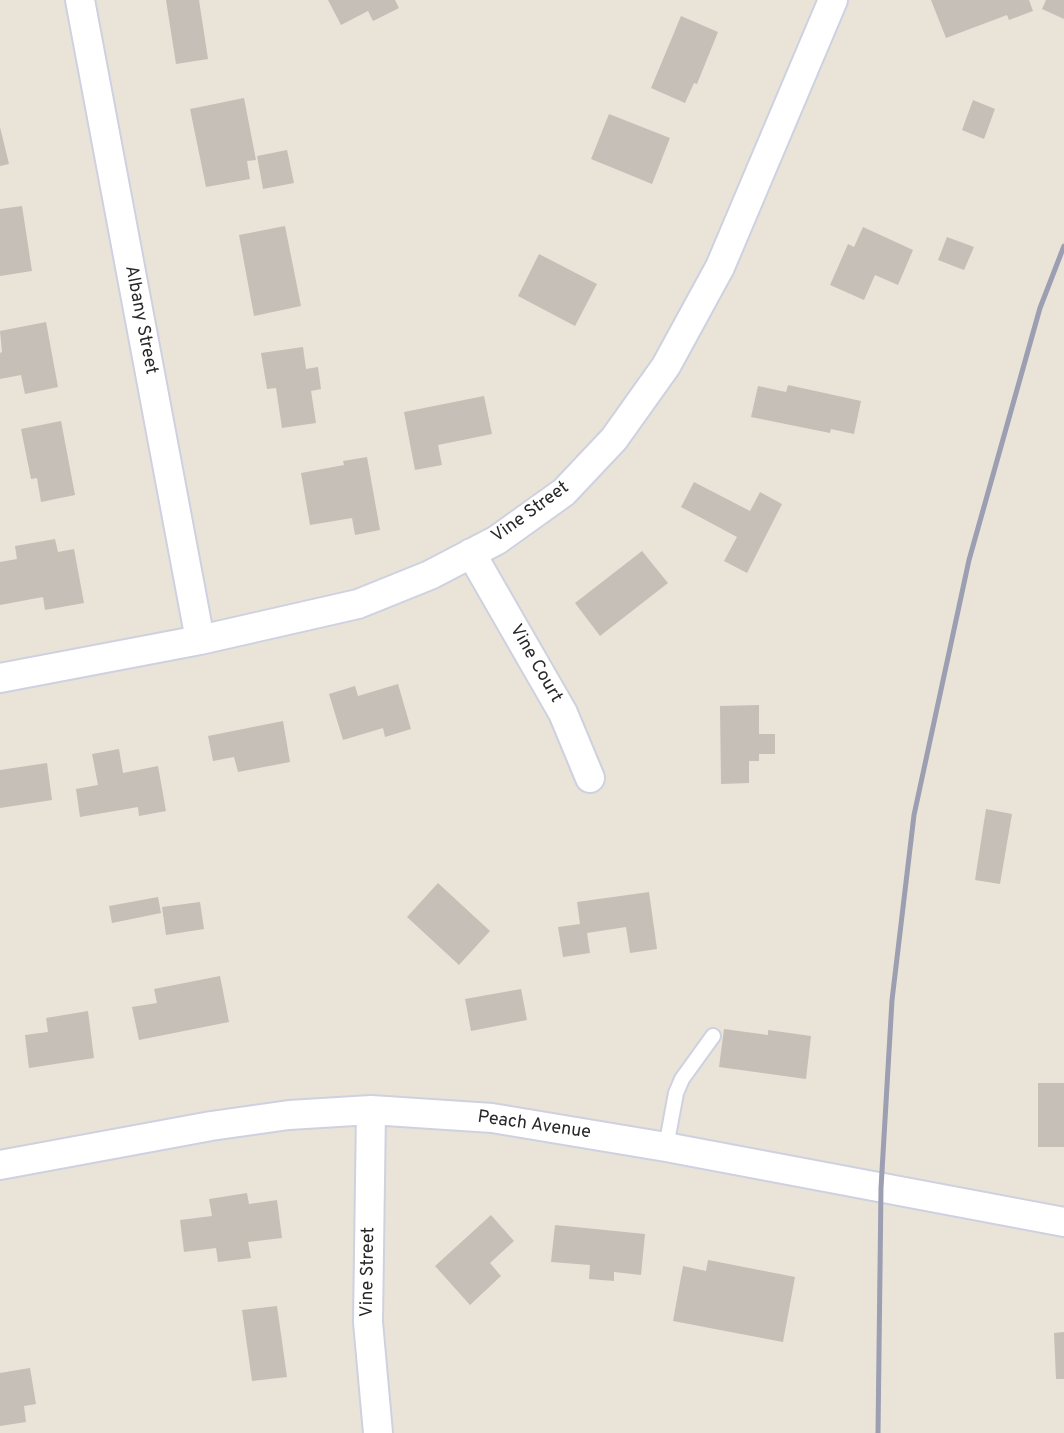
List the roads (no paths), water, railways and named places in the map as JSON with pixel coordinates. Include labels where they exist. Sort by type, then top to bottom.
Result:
[{"type":"street","name":"Albany Street","points":[[80,0],[200,640]]},
{"type":"street","name":"Vine Street","points":[[0,678],[200,640],[358,604],[430,575],[497,540],[564,492],[614,439],[666,366],[720,267],[833,0]]},
{"type":"street","name":"Vine Court","points":[[471,554],[563,713],[590,778]]},
{"type":"street","name":"Vine Street","points":[[371,1110],[368,1322],[377,1433]]},
{"type":"street","name":"Peach Avenue","points":[[0,1164],[211,1126],[289,1115],[371,1110],[492,1118],[666,1147],[1064,1222]]},
{"type":"lane","points":[[666,1147],[676,1093],[682,1079],[713,1036]]},
{"type":"railway","points":[[878,1433],[881,1188],[892,1000],[914,815],[969,560],[1040,308],[1064,246]]}]
